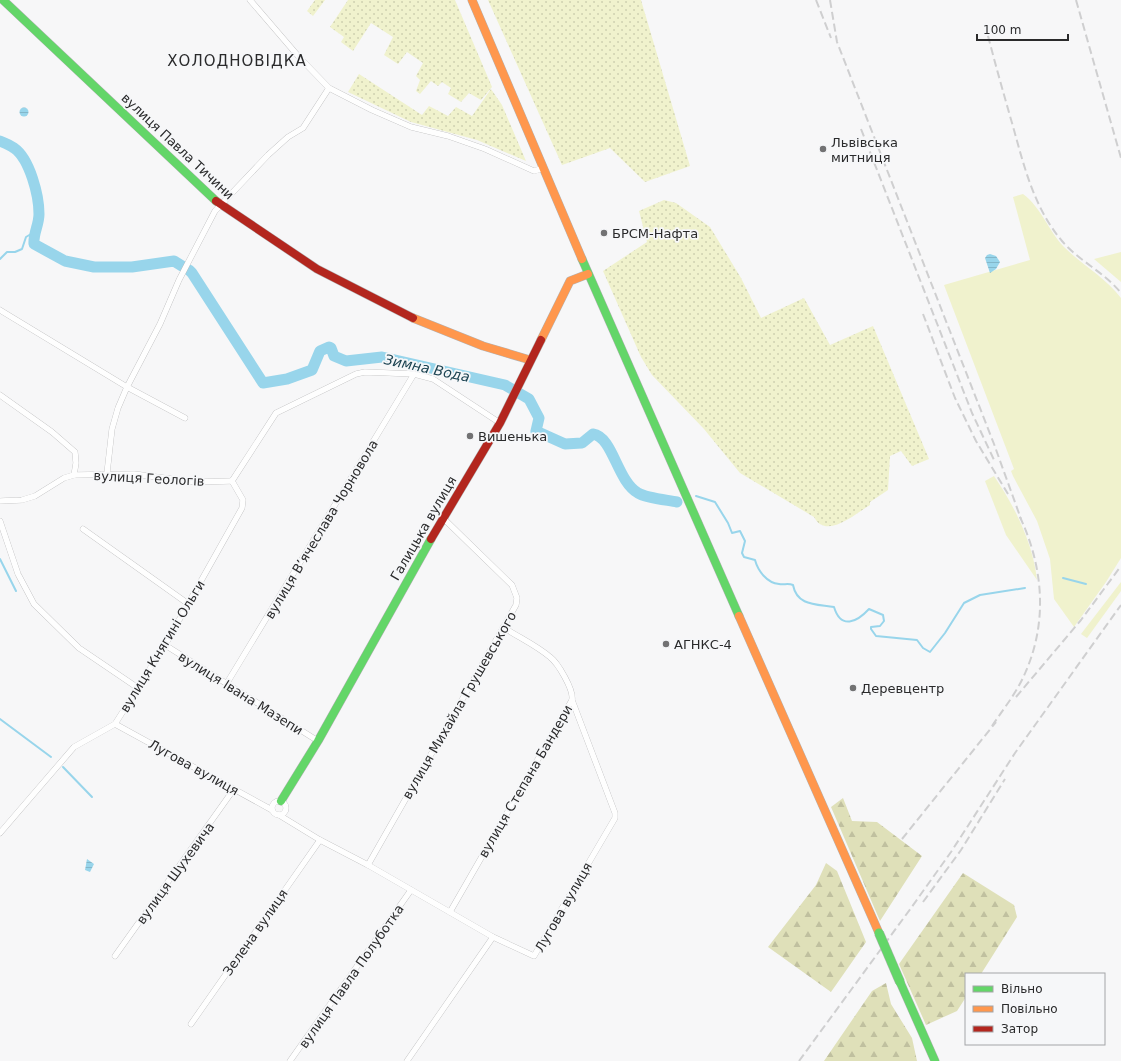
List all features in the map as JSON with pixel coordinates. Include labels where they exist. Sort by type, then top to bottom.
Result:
[{"type":"main road","name":"вулиця Павла Тичини","points":[[3,0],[221,206],[317,269],[403,314],[483,346],[530,360]]},
{"type":"main road","points":[[472,0],[588,274],[935,1061]]},
{"type":"main road","name":"Галицька вулиця","points":[[281,801],[318,741],[443,518],[500,423],[570,281],[588,274]]},
{"type":"street","points":[[250,0],[299,57],[329,88],[372,110],[411,127],[460,140],[534,171],[544,168]]},
{"type":"street","points":[[107,473],[115,414],[127,386],[160,324],[215,211],[268,155],[288,137],[303,128],[329,88]]},
{"type":"street","points":[[0,310],[127,386],[185,418]]},
{"type":"street","points":[[232,481],[276,413],[356,374],[369,372],[414,374],[433,379],[500,423]]},
{"type":"street","name":"вулиця Вʼячеслава Чорновола","points":[[227,683],[414,374]]},
{"type":"street","points":[[0,395],[52,432],[75,452],[76,463],[74,475]]},
{"type":"street","name":"вулиця Геологів","points":[[0,501],[22,500],[35,496],[64,478],[74,475],[107,473],[162,477],[195,482],[232,481]]},
{"type":"street","name":"вулиця Княгині Ольги","points":[[0,833],[74,747],[115,724],[165,646],[242,508],[243,500],[232,481]]},
{"type":"street","name":"вулиця Михайла Грушевського","points":[[368,865],[502,627],[516,605],[517,598],[512,585],[443,518]]},
{"type":"street","points":[[0,521],[18,574],[34,604],[79,648],[138,688]]},
{"type":"street","points":[[83,529],[188,603]]},
{"type":"street","name":"вулиця Степана Бандери","points":[[450,912],[572,700],[570,686],[551,658],[502,627]]},
{"type":"street","name":"вулиця Івана Мазепи","points":[[165,646],[227,683],[318,741]]},
{"type":"street","name":"Лугова вулиця","points":[[279,815],[320,840],[368,865],[493,937],[534,956],[615,818],[615,813],[572,700]]},
{"type":"street","name":"Лугова вулиця","points":[[115,724],[272,810]]},
{"type":"street","name":"вулиця Шухевича","points":[[115,956],[177,872],[234,789]]},
{"type":"street","points":[[281,801],[285,804],[285,810],[279,815],[272,810],[274,803],[281,801]]},
{"type":"street","name":"Зелена вулиця","points":[[191,1024],[320,840]]},
{"type":"street","name":"вулиця Павла Полуботка","points":[[290,1061],[411,890]]},
{"type":"street","points":[[407,1061],[493,937]]},
{"type":"green space","points":[[315,0],[325,0],[313,16],[307,11]]},
{"type":"green space","points":[[348,0],[455,0],[492,87],[481,100],[469,93],[461,102],[448,94],[451,88],[442,82],[438,86],[431,81],[420,94],[416,91],[420,80],[416,76],[423,63],[407,52],[398,64],[384,55],[393,37],[371,23],[353,51],[341,42],[344,37],[330,27]]},
{"type":"green space","points":[[488,0],[641,0],[690,166],[645,182],[610,148],[562,165]]},
{"type":"green space","points":[[359,74],[422,115],[429,106],[448,116],[456,107],[472,116],[491,89],[502,105],[526,161],[477,140],[411,122],[348,92]]},
{"type":"green space","points":[[1023,194],[1035,205],[1064,247],[1078,260],[1101,277],[1121,298],[1121,558],[1074,627],[1054,599],[1050,559],[1037,521],[1011,471],[1014,469],[944,285],[1030,260],[1013,197]]},
{"type":"green space","points":[[664,200],[676,203],[710,227],[741,278],[761,318],[804,298],[830,345],[873,326],[929,459],[912,466],[901,451],[890,456],[888,490],[870,502],[870,505],[857,514],[833,526],[826,526],[819,523],[814,517],[740,473],[704,429],[652,375],[641,357],[603,271],[647,242],[639,211]]},
{"type":"green space","points":[[1121,252],[1121,282],[1094,259]]},
{"type":"green space","points":[[994,476],[1009,500],[1022,526],[1032,552],[1037,580],[1006,535],[985,481]]},
{"type":"green space","points":[[1121,582],[1121,591],[1087,638],[1081,634]]},
{"type":"green space","points":[[843,798],[852,821],[877,822],[922,856],[880,921],[831,807]]},
{"type":"green space","points":[[826,863],[837,871],[866,942],[831,992],[768,947],[816,885]]},
{"type":"green space","points":[[963,873],[1014,905],[1017,917],[982,973],[965,973],[965,999],[957,1011],[926,1025],[899,964]]},
{"type":"green space","points":[[886,983],[891,1004],[912,1038],[917,1061],[824,1061],[872,991]]},
{"type":"water","points":[[24,107],[29,112],[24,117],[19,112]]},
{"type":"water","points":[[990,254],[996,256],[1000,262],[996,269],[990,273],[985,258]]},
{"type":"water","points":[[87,859],[94,864],[90,872],[85,870]]},
{"type":"waterway","name":"Зимна Вода","points":[[0,141],[20,153],[25,160],[32,178],[39,206],[34,244],[65,261],[94,267],[132,267],[174,261],[182,266]]},
{"type":"waterway","points":[[0,259],[7,252],[15,252],[22,249],[26,237],[36,231]]},
{"type":"waterway","name":"Зимна Вода","points":[[189,270],[263,383],[287,379],[312,370],[320,351],[329,347],[331,348],[334,356],[346,361],[382,357],[505,385],[529,399],[539,418],[536,431],[565,444],[582,443],[593,434],[600,437],[606,443],[625,479],[638,493],[657,499],[677,502]]},
{"type":"waterway","points":[[696,496],[715,502],[728,523],[732,533],[740,531],[745,541],[742,553],[744,557],[755,560],[758,568],[767,579],[779,584],[793,585],[795,592],[799,597],[808,603],[834,607],[837,614],[845,621],[850,622],[864,614],[869,609],[883,615],[884,621],[880,626],[871,627],[876,636],[917,640],[923,648],[930,652],[945,633],[964,603],[980,595],[1025,588]]},
{"type":"waterway","points":[[0,559],[16,591]]},
{"type":"waterway","points":[[1063,578],[1086,584]]},
{"type":"waterway","points":[[0,719],[51,757]]},
{"type":"waterway","points":[[63,767],[92,797]]},
{"type":"railway","points":[[816,0],[831,38]]},
{"type":"railway","points":[[830,0],[837,42],[994,444],[1021,519]]},
{"type":"railway","points":[[1076,0],[1121,158]]},
{"type":"railway","points":[[985,24],[1022,160],[1032,188],[1045,216],[1062,241],[1076,255],[1107,279],[1121,293]]},
{"type":"railway","points":[[861,129],[972,413],[995,462]]},
{"type":"railway","points":[[923,314],[955,398],[976,441],[1008,494]]},
{"type":"railway","points":[[992,726],[1023,678],[1033,652],[1038,632],[1040,612],[1038,573],[1027,534],[1019,515]]},
{"type":"railway","points":[[1016,697],[1081,620],[1121,566]]},
{"type":"railway","points":[[799,1061],[951,852],[1015,753],[1121,605]]},
{"type":"railway","points":[[902,839],[996,722]]},
{"type":"railway","points":[[923,902],[961,850],[1005,779]]},
{"type":"traffic: fast","points":[[3,0],[216,201]]},
{"type":"traffic: fast","points":[[582,259],[739,616]]},
{"type":"traffic: fast","points":[[281,801],[318,741],[431,539]]},
{"type":"traffic: fast","points":[[879,933],[900,982]]},
{"type":"traffic: fast","points":[[900,982],[935,1061]]},
{"type":"traffic: slow","points":[[472,0],[582,259]]},
{"type":"traffic: slow","points":[[541,340],[570,281],[588,274]]},
{"type":"traffic: slow","points":[[413,318],[483,346],[530,360]]},
{"type":"traffic: slow","points":[[739,616],[879,933]]},
{"type":"traffic: jam","points":[[216,201],[317,269],[413,318]]},
{"type":"traffic: jam","points":[[431,539],[500,423],[541,340]]},
{"type":"place","name":"Львівська митниця","points":[[823,149]]},
{"type":"place","name":"БРСМ-Нафта","points":[[604,233]]},
{"type":"place","name":"Вишенька","points":[[470,436]]},
{"type":"place","name":"АГНКС-4","points":[[666,644]]},
{"type":"place","name":"Деревцентр","points":[[853,688]]},
{"type":"district","name":"ХОЛОДНОВІДКА","points":[[237,61]]}]
